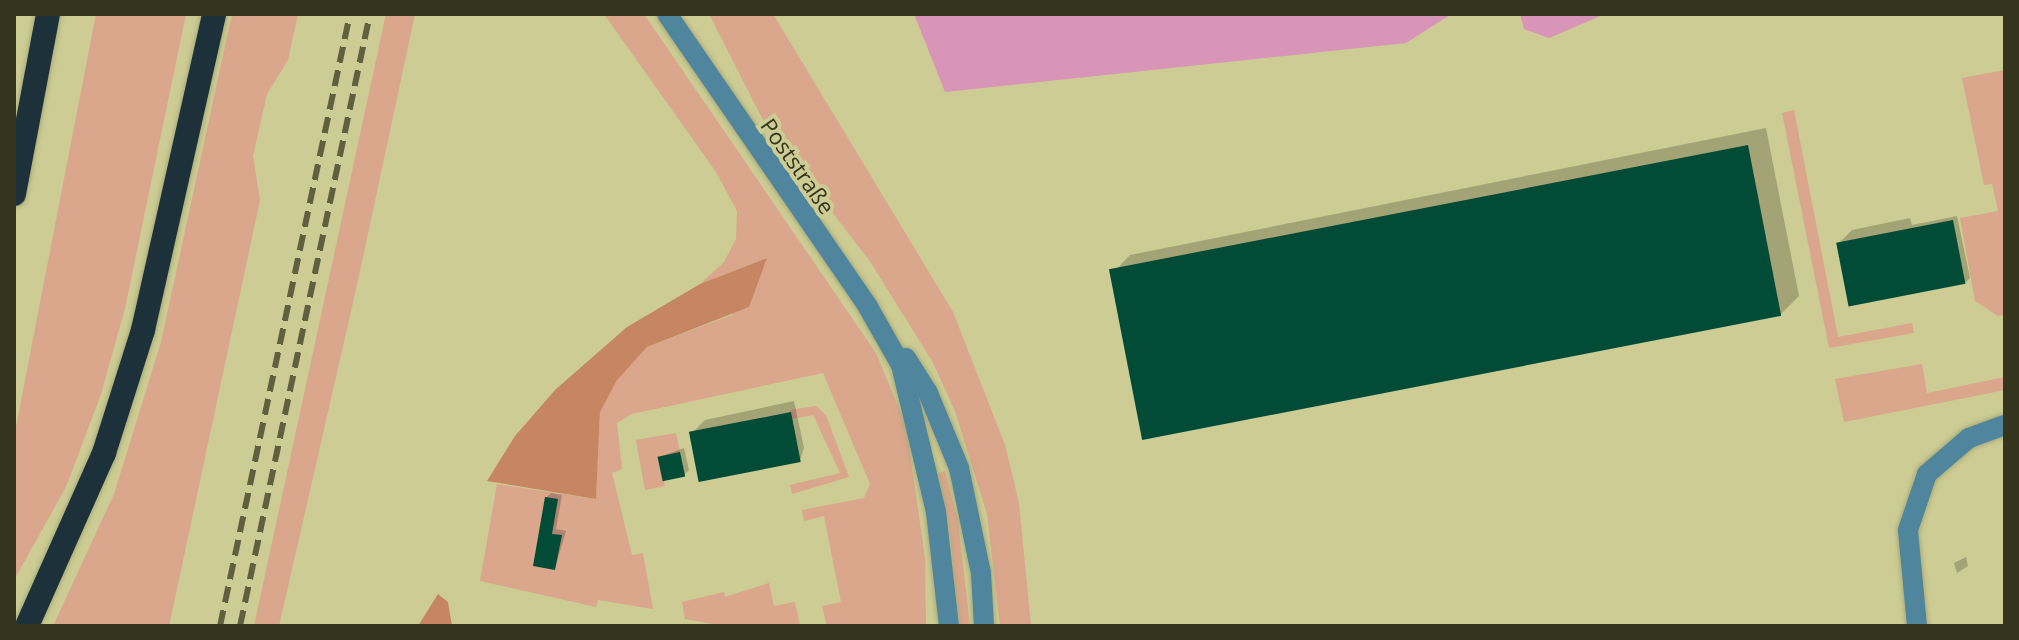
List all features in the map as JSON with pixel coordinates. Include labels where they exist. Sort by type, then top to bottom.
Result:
[{"type":"highway","points":[[14,194],[48,14]]},
{"type":"highway","points":[[27,626],[104,453],[143,330],[214,14]]},
{"type":"street","name":"Poststraße","points":[[667,14],[891,344],[909,361],[928,393],[959,468],[979,560],[984,626]]},
{"type":"street","name":"Poststraße","points":[[891,344],[910,398],[936,512],[949,626]]},
{"type":"street","points":[[1917,626],[1908,530],[1927,474],[1969,438],[2005,425]]},
{"type":"shaded area","points":[[96,14],[186,14],[125,308],[101,394],[66,487],[14,580],[14,437]]},
{"type":"shaded area","points":[[232,14],[298,14],[288,60],[267,94],[253,156],[260,200],[169,626],[53,626],[114,494],[161,342]]},
{"type":"shaded area","points":[[386,14],[415,14],[279,626],[254,626]]},
{"type":"shaded area","points":[[604,14],[644,14],[876,353],[906,425],[925,558],[926,626],[827,626],[822,606],[841,602],[824,516],[804,521],[802,510],[864,498],[870,484],[823,373],[632,414],[617,423],[622,469],[612,473],[632,555],[643,553],[653,609],[598,600],[596,607],[480,581],[497,484],[596,499],[600,411],[616,380],[647,347],[732,315],[767,258],[700,284],[724,262],[736,239],[737,211],[716,172]]},
{"type":"shaded area","points":[[709,14],[773,14],[953,312],[1005,445],[1019,503],[1031,626],[1000,626],[987,514],[955,411],[932,361],[871,263],[765,124]]},
{"type":"shaded area","points":[[914,14],[1450,15],[1406,43],[945,92]]},
{"type":"shaded area","points":[[1520,14],[1605,14],[1549,38],[1524,29]]},
{"type":"shaded area","points":[[2005,70],[2005,315],[1998,316],[1975,301],[1960,218],[1998,211],[1992,184],[1984,185],[1962,78]]},
{"type":"shaded area","points":[[1794,110],[1838,337],[1912,323],[1914,333],[1829,348],[1782,113]]},
{"type":"shaded area","points":[[767,258],[749,307],[647,347],[617,380],[600,412],[596,499],[487,481],[515,436],[555,390],[627,327],[700,284]]},
{"type":"shaded area","points":[[1922,364],[1927,393],[2005,377],[2005,390],[1844,422],[1835,379]]},
{"type":"shaded area","points":[[816,406],[826,415],[849,477],[792,494],[790,485],[840,473],[813,415],[792,419],[790,410]]},
{"type":"shaded area","points":[[676,433],[680,452],[658,457],[665,486],[645,490],[636,440]]},
{"type":"shaded area","points":[[945,471],[958,521],[970,626],[958,626],[952,551],[938,473]]},
{"type":"shaded area","points":[[769,583],[774,606],[795,602],[800,626],[723,626],[685,619],[682,602],[724,592],[725,597]]},
{"type":"shaded area","points":[[438,594],[448,602],[452,626],[418,626]]},
{"type":"building","points":[[1748,145],[1781,316],[1142,440],[1109,269]]},
{"type":"building","points":[[1953,220],[1965,284],[1849,307],[1836,243]]},
{"type":"building","points":[[791,412],[801,462],[699,482],[689,432]]},
{"type":"building","points":[[680,452],[685,476],[663,481],[658,457]]},
{"type":"building","points":[[545,497],[558,499],[552,534],[562,535],[555,570],[533,566]]},
{"type":"railway","points":[[220,626],[350,14]]},
{"type":"railway","points":[[240,626],[370,14]]}]
